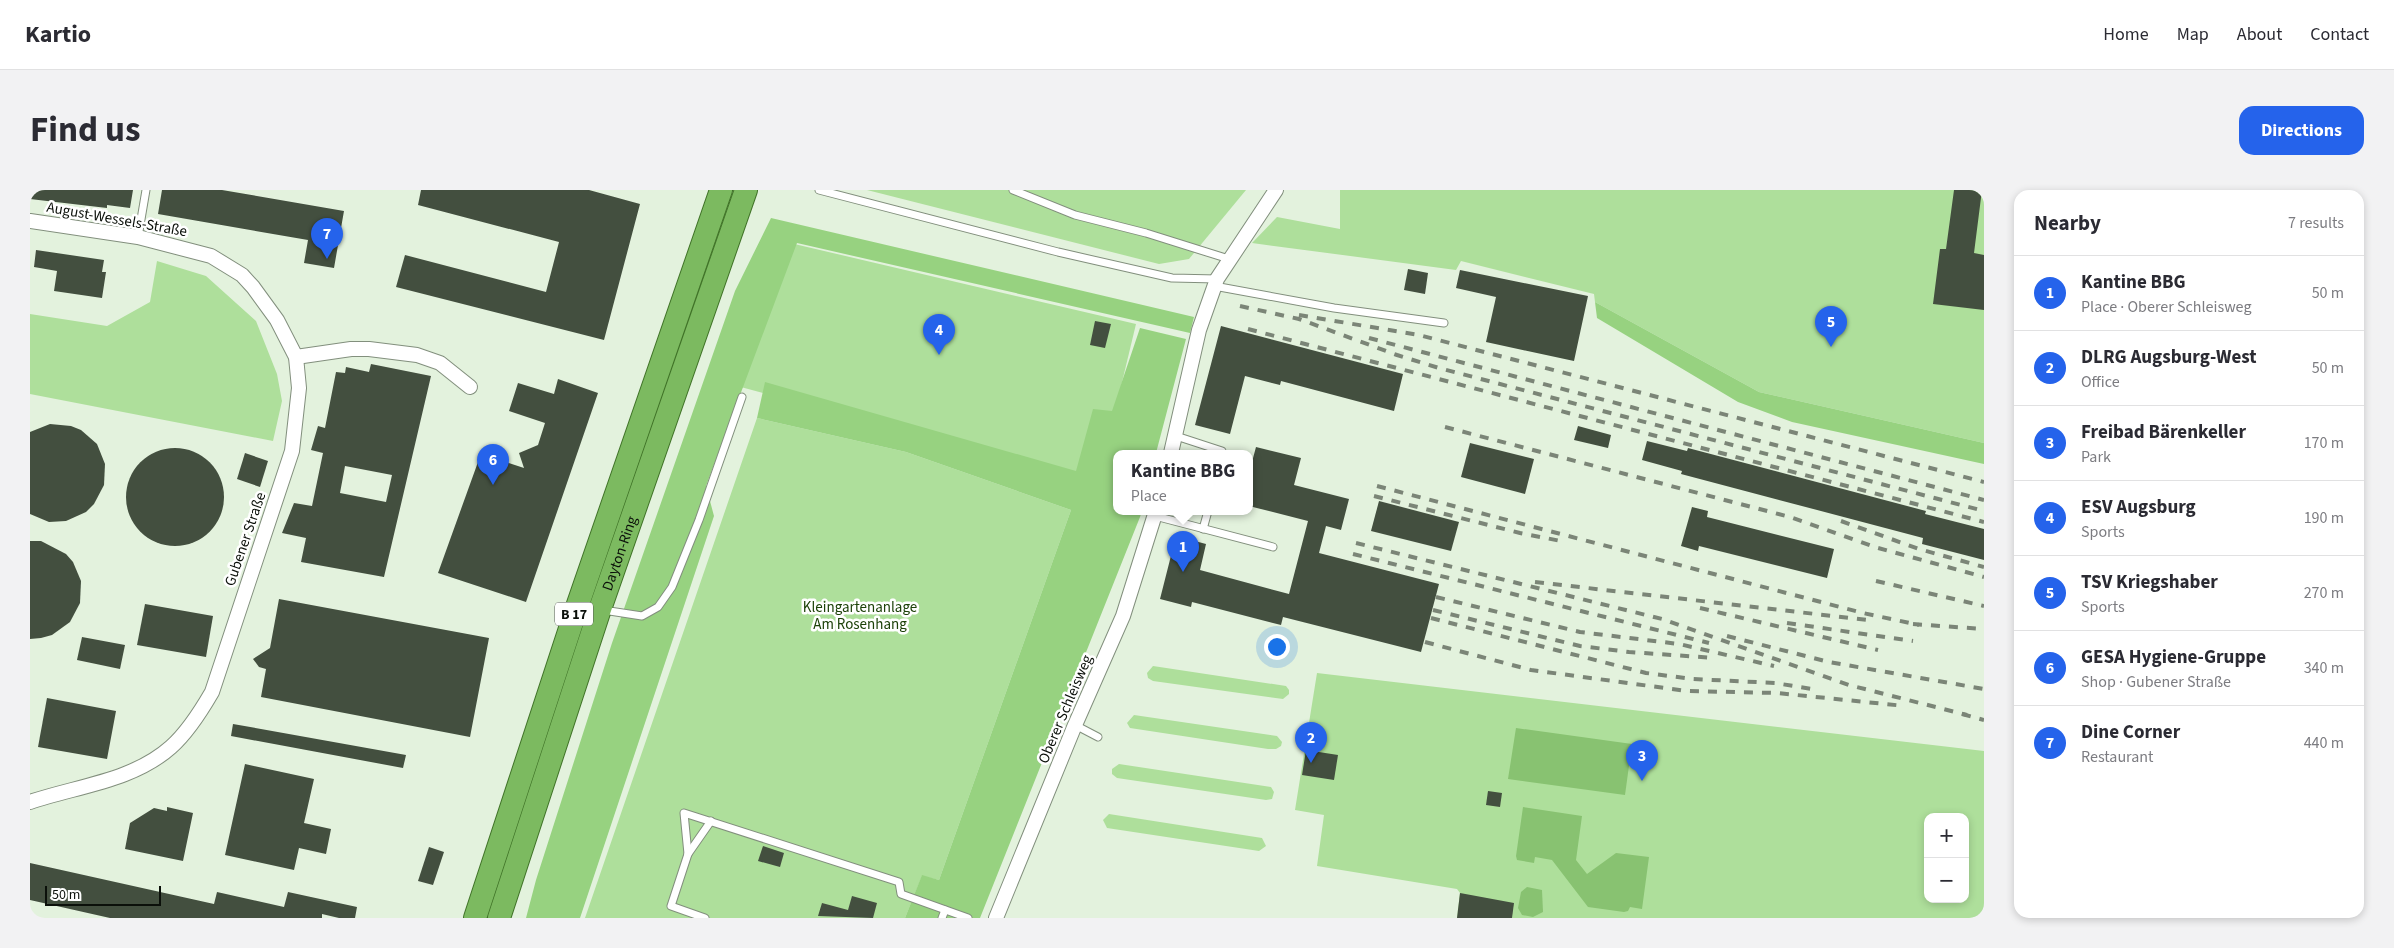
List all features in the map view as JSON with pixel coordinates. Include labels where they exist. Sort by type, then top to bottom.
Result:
[{"type":"highway","name":"Dayton-Ring","points":[[499,918],[532,811],[600,609],[746,195]]},
{"type":"highway","name":"Dayton-Ring","points":[[475,918],[578,604],[717,196]]},
{"type":"street","points":[[1173,450],[1200,330],[1215,283],[1276,190]]},
{"type":"street","name":"August-Wessels-Straße","points":[[30,221],[138,237],[211,256],[242,275],[268,305],[296,358]]},
{"type":"street","points":[[296,358],[351,349],[369,349],[417,355],[440,363],[470,387]]},
{"type":"street","name":"Gubener Straße","points":[[30,802],[111,779],[144,766],[172,747],[208,700],[292,451],[299,388],[296,358]]},
{"type":"street","name":"Oberer Schleisweg","points":[[996,918],[1075,725],[1123,616],[1156,515]]},
{"type":"lane","points":[[138,237],[146,190]]},
{"type":"lane","points":[[819,190],[1058,252],[1172,278],[1215,283],[1334,308],[1444,322]]},
{"type":"lane","points":[[1013,190],[1075,215],[1146,233],[1229,259]]},
{"type":"lane","points":[[600,609],[642,616],[658,607],[672,587],[699,520],[742,397]]},
{"type":"lane","points":[[1176,436],[1219,450]]},
{"type":"lane","points":[[1159,515],[1203,529],[1273,547]]},
{"type":"lane","points":[[1203,529],[1207,515]]},
{"type":"lane","points":[[1075,725],[1098,737]]},
{"type":"lane","points":[[688,854],[684,814],[899,882],[901,894],[968,918]]},
{"type":"lane","points":[[704,918],[671,906],[688,854],[711,821]]},
{"type":"lane","points":[[942,918],[945,910]]},
{"type":"green space","points":[[867,190],[1246,190],[1189,259],[1159,264]]},
{"type":"green space","points":[[1340,190],[1984,190],[1984,443],[1759,392],[1595,302],[1594,294],[1461,261],[1456,270],[1252,243],[1277,217],[1340,229]]},
{"type":"green space","points":[[790,243],[1136,324],[1098,482],[737,386]]},
{"type":"green space","points":[[157,261],[206,276],[256,321],[277,374],[282,401],[273,441],[30,394],[30,314],[107,326],[150,302]]},
{"type":"green space","name":"Kleingartenanlage Am Rosenhang","points":[[757,418],[906,452],[1071,510],[939,880],[922,876],[905,918],[585,918]]},
{"type":"green space","points":[[1153,666],[1286,686],[1289,694],[1283,699],[1153,681],[1148,678],[1147,673]]},
{"type":"green space","points":[[1317,673],[1984,751],[1984,918],[1457,918],[1460,893],[1457,889],[1317,866],[1324,815],[1295,810]]},
{"type":"green space","points":[[1134,715],[1277,736],[1282,742],[1281,746],[1276,749],[1268,749],[1130,728],[1127,723]]},
{"type":"green space","points":[[1119,764],[1271,787],[1274,792],[1272,799],[1266,800],[1117,778],[1112,774],[1112,769]]},
{"type":"green space","points":[[1109,814],[1262,838],[1266,846],[1259,851],[1107,828],[1103,820]]},
{"type":"shaded area","points":[[771,218],[1194,317],[1190,333],[797,243],[706,486],[714,516],[580,918],[526,918],[536,880],[612,643],[735,291]]},
{"type":"shaded area","points":[[1595,302],[1759,392],[1984,443],[1984,464],[1792,422],[1738,402],[1597,318]]},
{"type":"shaded area","points":[[1140,328],[1186,339],[1157,450],[1113,450],[1113,515],[1141,515],[980,918],[905,918],[922,875],[939,880],[1071,510],[906,452],[757,418],[765,382],[1076,471],[1093,409],[1112,411]]},
{"type":"shaded area","points":[[1516,728],[1632,744],[1625,795],[1508,779]]},
{"type":"shaded area","points":[[1523,807],[1582,816],[1576,860],[1587,874],[1616,853],[1649,857],[1642,909],[1630,907],[1628,911],[1624,912],[1588,907],[1552,860],[1535,857],[1534,863],[1517,860]]},
{"type":"shaded area","points":[[1527,887],[1542,890],[1543,912],[1533,917],[1522,915],[1518,908],[1521,892]]},
{"type":"building","points":[[30,190],[133,190],[130,208],[107,205],[107,208],[30,199]]},
{"type":"building","points":[[162,190],[222,190],[344,211],[334,268],[304,263],[308,240],[158,214]]},
{"type":"building","points":[[421,190],[589,190],[640,204],[604,340],[396,287],[405,255],[546,292],[559,242],[418,205]]},
{"type":"building","points":[[1954,190],[1982,190],[1974,253],[1984,255],[1984,310],[1933,304],[1940,249],[1946,249]]},
{"type":"building","points":[[36,250],[104,260],[102,272],[106,272],[102,298],[54,291],[57,271],[34,267]]},
{"type":"building","points":[[1408,269],[1428,273],[1425,294],[1404,290]]},
{"type":"building","points":[[1460,270],[1588,296],[1574,361],[1486,342],[1496,297],[1456,288]]},
{"type":"building","points":[[1095,321],[1111,324],[1105,348],[1090,345]]},
{"type":"building","points":[[1221,326],[1403,374],[1394,411],[1281,381],[1280,385],[1245,376],[1230,434],[1195,425]]},
{"type":"building","points":[[371,364],[431,376],[384,577],[301,562],[306,538],[282,533],[294,503],[312,506],[323,453],[311,450],[318,426],[325,428],[336,372],[345,373],[346,367],[369,372]],"holes":[[[345,466],[392,475],[386,502],[340,493]]]},
{"type":"building","points":[[558,379],[598,393],[526,602],[438,573],[478,462],[491,457],[524,468],[519,453],[538,445],[545,423],[509,411],[518,383],[554,394]]},
{"type":"building","points":[[50,424],[71,426],[81,430],[97,444],[105,464],[104,485],[94,504],[86,512],[66,521],[49,522],[30,514],[30,432]]},
{"type":"building","points":[[1578,426],[1611,435],[1608,448],[1574,440]]},
{"type":"building","points":[[1647,441],[1687,451],[1688,448],[1926,511],[1925,514],[1984,529],[1984,560],[1922,544],[1923,538],[1681,474],[1682,471],[1642,460]]},
{"type":"building","points":[[1470,443],[1534,459],[1525,494],[1461,477]]},
{"type":"building","points":[[1256,447],[1301,458],[1294,485],[1349,499],[1341,530],[1326,526],[1319,553],[1439,584],[1421,652],[1283,617],[1281,625],[1192,602],[1191,607],[1160,599],[1176,536],[1206,544],[1200,570],[1289,594],[1308,521],[1253,507],[1253,458]]},
{"type":"building","points":[[175,448],[194,452],[210,462],[220,478],[224,497],[220,516],[210,532],[194,542],[175,546],[156,542],[140,532],[130,516],[126,497],[130,478],[140,462],[156,452]]},
{"type":"building","points":[[245,453],[268,461],[260,487],[237,479]]},
{"type":"building","points":[[1379,501],[1459,522],[1451,551],[1371,531]]},
{"type":"building","points":[[1692,507],[1708,511],[1707,517],[1834,549],[1827,578],[1699,546],[1698,551],[1681,546]]},
{"type":"building","points":[[30,541],[41,541],[66,554],[73,562],[81,581],[80,603],[70,622],[52,635],[30,639]]},
{"type":"building","points":[[279,599],[489,638],[470,737],[261,697],[266,669],[259,667],[253,659],[270,648]]},
{"type":"building","points":[[145,604],[213,616],[206,657],[137,645]]},
{"type":"building","points":[[82,637],[125,645],[120,669],[77,660]]},
{"type":"building","points":[[47,698],[116,711],[107,759],[38,747]]},
{"type":"building","points":[[233,724],[406,755],[403,768],[231,736]]},
{"type":"building","points":[[1306,750],[1338,755],[1334,780],[1302,775]]},
{"type":"building","points":[[245,764],[314,779],[304,823],[331,829],[326,854],[299,848],[294,870],[225,855]]},
{"type":"building","points":[[1488,791],[1502,793],[1500,807],[1486,805]]},
{"type":"building","points":[[167,807],[193,813],[183,861],[125,849],[130,823],[154,808],[167,811]]},
{"type":"building","points":[[763,846],[784,853],[780,867],[758,861]]},
{"type":"building","points":[[429,847],[444,852],[433,885],[418,881]]},
{"type":"building","points":[[30,863],[214,904],[217,892],[284,907],[288,892],[357,907],[355,918],[339,918],[322,914],[322,918],[110,918],[30,900]]},
{"type":"building","points":[[1460,893],[1514,903],[1512,918],[1457,918]]},
{"type":"building","points":[[852,896],[877,903],[873,918],[818,916],[822,903],[848,910]]},
{"type":"railway","points":[[1240,306],[1299,319],[1397,355],[1439,368],[1984,511]]},
{"type":"railway","points":[[1299,315],[1419,335],[1984,482]]},
{"type":"railway","points":[[1248,329],[1984,522]]},
{"type":"railway","points":[[1369,338],[1984,500]]},
{"type":"railway","points":[[1445,427],[1790,517],[1878,548],[1984,577]]},
{"type":"railway","points":[[1377,486],[1863,613],[1919,625]]},
{"type":"railway","points":[[1374,496],[1520,533],[1566,542]]},
{"type":"railway","points":[[1841,521],[1919,549],[1984,567]]},
{"type":"railway","points":[[1356,543],[1662,619],[1849,685],[1967,715]]},
{"type":"railway","points":[[1353,554],[1709,643]]},
{"type":"railway","points":[[1876,581],[1984,606]]},
{"type":"railway","points":[[1535,582],[1868,620]]},
{"type":"railway","points":[[1436,597],[1580,632],[1679,644],[1774,666]]},
{"type":"railway","points":[[1700,608],[1878,650]]},
{"type":"railway","points":[[1433,610],[1580,646],[1629,652],[1715,658]]},
{"type":"railway","points":[[1431,618],[1646,673],[1693,679],[1775,683],[1818,690]]},
{"type":"railway","points":[[1787,623],[1913,641]]},
{"type":"railway","points":[[1913,624],[1984,629]]},
{"type":"railway","points":[[1727,636],[1829,662],[1984,689]]},
{"type":"railway","points":[[1425,642],[1531,670],[1687,691],[1777,693],[1905,706]]},
{"type":"railway","points":[[1962,714],[1984,720]]},
{"type":"place","name":"Dine Corner","points":[[327,259]]},
{"type":"place","name":"TSV Kriegshaber","points":[[1831,347]]},
{"type":"place","name":"ESV Augsburg","points":[[939,355]]},
{"type":"place","name":"GESA Hygiene-Gruppe","points":[[493,485]]},
{"type":"place","name":"Kantine BBG","points":[[1183,572]]},
{"type":"place","name":"DLRG Augsburg-West","points":[[1311,763]]},
{"type":"place","name":"Freibad Bärenkeller","points":[[1642,781]]}]
